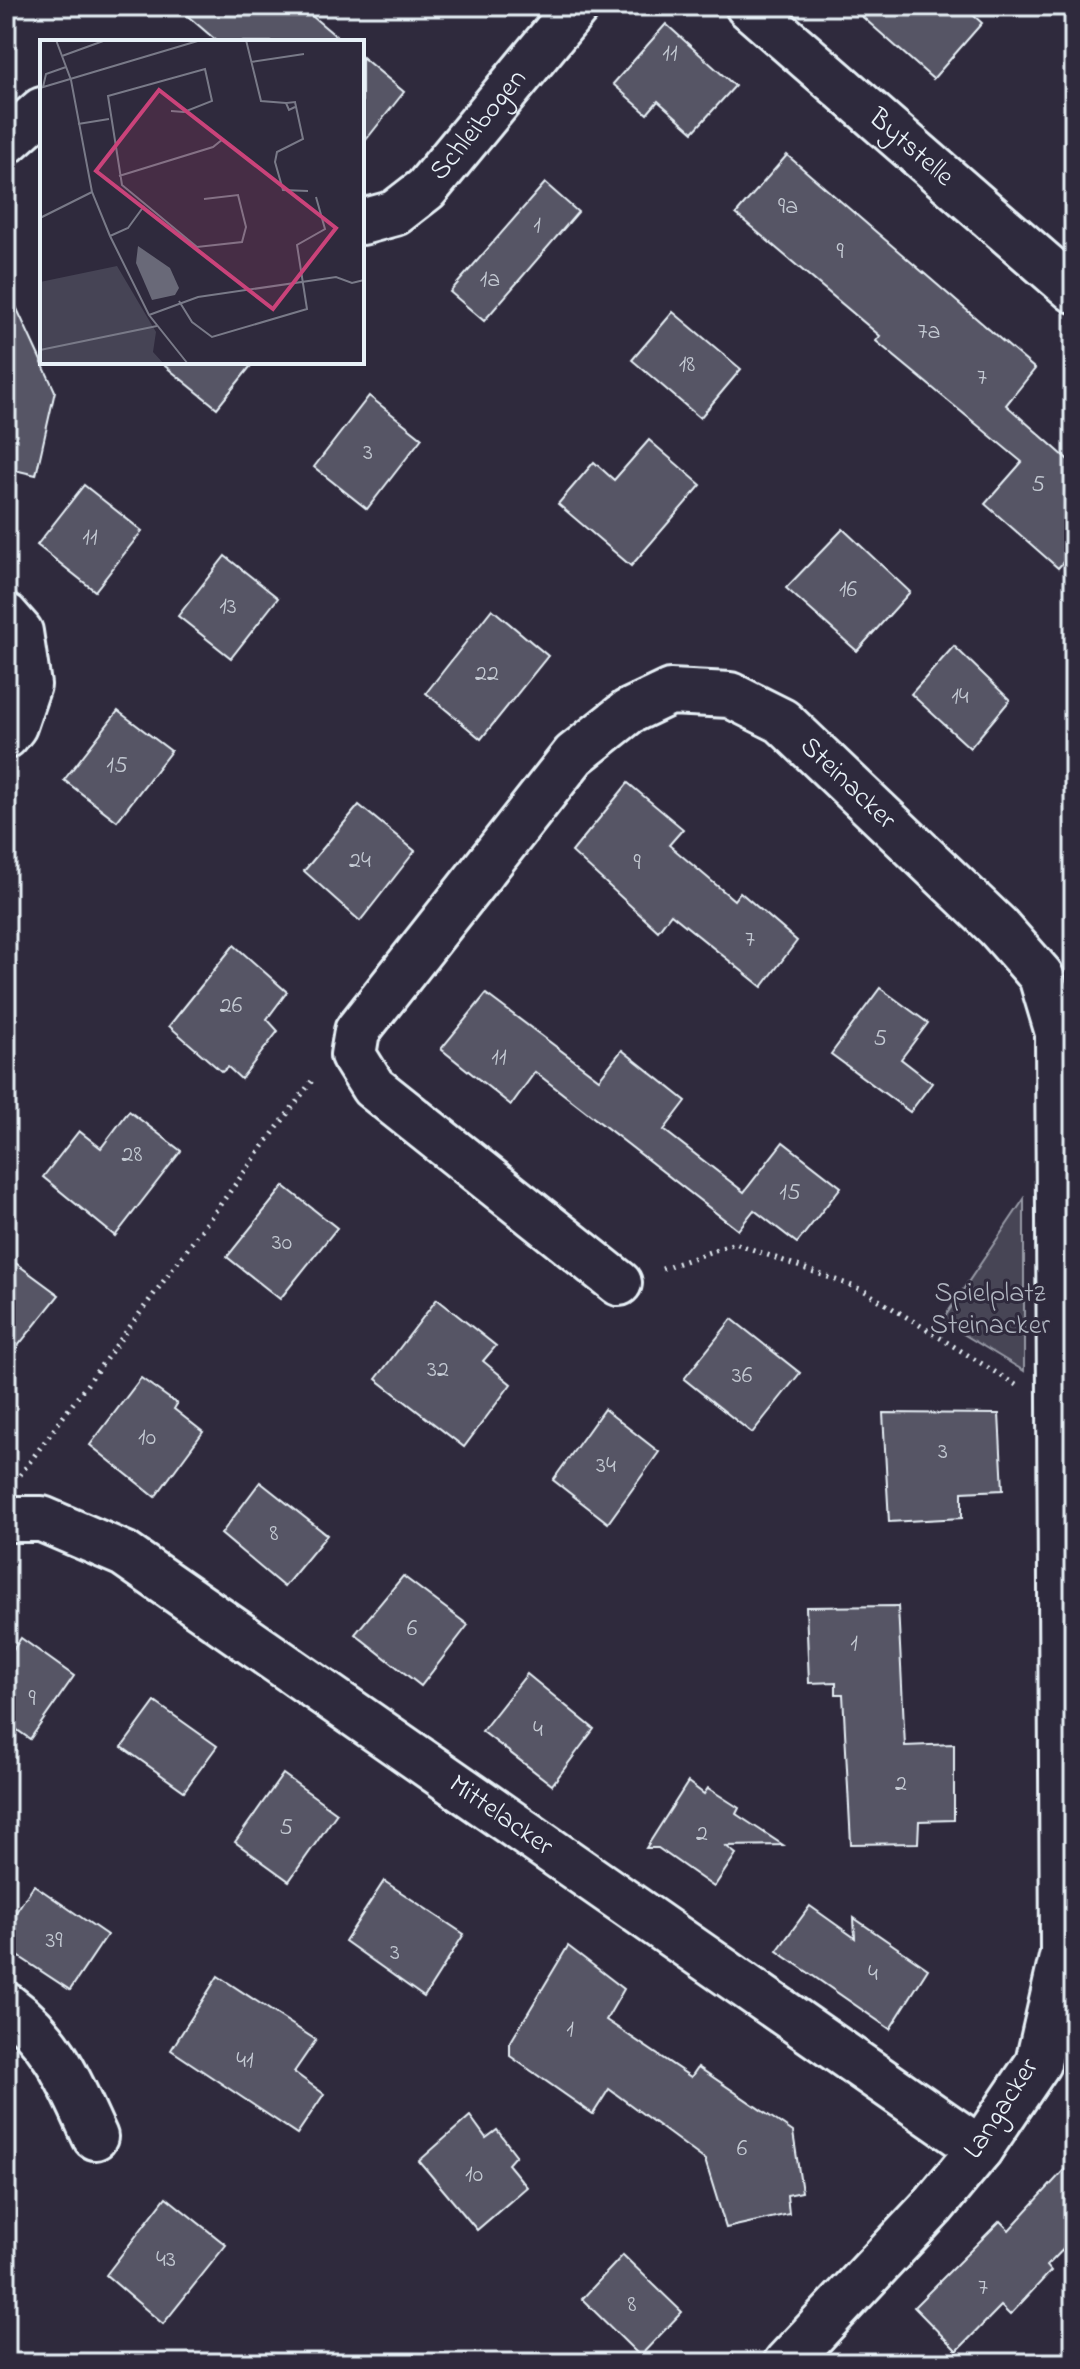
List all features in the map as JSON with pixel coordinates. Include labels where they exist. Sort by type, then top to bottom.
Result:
[{"type":"street","name":"Schleibogen","points":[[364,221],[395,213],[426,189],[577,6]]},
{"type":"street","name":"Bytstelle","points":[[748,6],[1074,290]]},
{"type":"street","points":[[6,142],[40,112]]},
{"type":"street","points":[[6,616],[20,632],[28,685],[14,726],[6,736]]},
{"type":"street","name":"Steinacker","points":[[353,1055],[357,1031],[574,755],[628,712],[670,692],[730,695],[782,721],[998,927],[1041,976],[1058,1033],[1068,1740]]},
{"type":"street","points":[[353,1055],[373,1087],[619,1283]]},
{"type":"street","name":"Mittelacker","points":[[11,1500],[42,1519],[124,1554],[980,2149]]},
{"type":"street","name":"Langacker","points":[[786,2363],[932,2207],[980,2149],[1038,2063],[1063,1953],[1068,1740]]},
{"type":"street","points":[[6,2005],[25,2019],[59,2058],[95,2137]]},
{"type":"path","points":[[11,1500],[313,1078],[353,1055]]},
{"type":"path","points":[[619,1283],[735,1243],[863,1290],[1061,1413]]},
{"type":"green space","name":"Spielplatz Steinacker","points":[[1024,1199],[1024,1371],[942,1321]]},
{"type":"building","points":[[176,6],[300,6],[341,40],[216,40]]},
{"type":"building","points":[[850,6],[963,6],[982,23],[933,79]]},
{"type":"building","points":[[666,24],[735,86],[693,132],[658,101],[647,114],[613,84]]},
{"type":"building","points":[[364,59],[404,92],[364,142]]},
{"type":"building","points":[[787,155],[1035,369],[1006,405],[1074,465],[1074,550],[1058,568],[985,504],[1022,462],[876,341],[880,336],[736,214]]},
{"type":"building","points":[[545,183],[578,212],[484,321],[450,292]]},
{"type":"building","points":[[6,285],[55,391],[36,475],[6,468]]},
{"type":"building","points":[[673,312],[741,369],[700,418],[632,360]]},
{"type":"building","points":[[162,364],[252,364],[217,408]]},
{"type":"building","points":[[369,396],[422,438],[367,509],[314,467]]},
{"type":"building","points":[[649,440],[701,485],[631,566],[558,504],[594,462],[614,480]]},
{"type":"building","points":[[84,485],[142,531],[95,591],[37,545]]},
{"type":"building","points":[[843,529],[910,592],[857,651],[786,588]]},
{"type":"building","points":[[225,556],[278,598],[231,658],[178,616]]},
{"type":"building","points":[[492,609],[548,656],[481,739],[426,693]]},
{"type":"building","points":[[954,646],[1010,700],[970,748],[911,694]]},
{"type":"building","points":[[118,711],[171,751],[117,821],[64,780]]},
{"type":"building","points":[[628,783],[683,829],[669,845],[734,900],[740,892],[797,941],[762,987],[671,914],[658,931],[572,852]]},
{"type":"building","points":[[359,805],[415,851],[360,921],[304,871]]},
{"type":"building","points":[[234,945],[287,992],[267,1019],[278,1031],[241,1079],[228,1067],[222,1072],[169,1026]]},
{"type":"building","points":[[880,988],[928,1023],[901,1059],[932,1083],[910,1112],[831,1054]]},
{"type":"building","points":[[486,994],[599,1079],[622,1050],[686,1101],[664,1130],[744,1192],[783,1142],[841,1187],[797,1243],[754,1210],[738,1230],[535,1072],[511,1105],[441,1049]]},
{"type":"building","points":[[129,1111],[181,1151],[115,1236],[43,1177],[79,1131],[101,1148]]},
{"type":"building","points":[[284,1186],[337,1228],[280,1299],[227,1257]]},
{"type":"building","points":[[6,1256],[59,1295],[6,1361]]},
{"type":"building","points":[[437,1299],[496,1346],[483,1361],[511,1384],[464,1447],[376,1379]]},
{"type":"building","points":[[732,1319],[800,1373],[752,1433],[684,1379]]},
{"type":"building","points":[[141,1378],[177,1404],[174,1409],[203,1432],[155,1497],[90,1445]]},
{"type":"building","points":[[604,1409],[659,1452],[608,1523],[553,1480]]},
{"type":"building","points":[[883,1413],[999,1414],[1003,1490],[962,1492],[962,1518],[889,1522]]},
{"type":"building","points":[[260,1482],[327,1535],[284,1587],[221,1534]]},
{"type":"building","points":[[403,1576],[468,1625],[421,1686],[355,1634]]},
{"type":"building","points":[[898,1606],[905,1746],[954,1744],[954,1820],[919,1821],[918,1843],[851,1844],[843,1694],[836,1694],[836,1682],[809,1683],[806,1607]]},
{"type":"building","points":[[21,1638],[74,1676],[30,1739],[6,1722],[6,1661]]},
{"type":"building","points":[[527,1674],[594,1729],[552,1785],[482,1731]]},
{"type":"building","points":[[155,1702],[217,1746],[184,1791],[122,1747]]},
{"type":"building","points":[[283,1774],[337,1813],[289,1881],[235,1842]]},
{"type":"building","points":[[688,1782],[704,1794],[708,1788],[739,1808],[736,1814],[783,1845],[726,1846],[736,1854],[714,1887],[658,1848],[646,1848]]},
{"type":"building","points":[[384,1881],[464,1934],[424,1997],[345,1941]]},
{"type":"building","points":[[34,1885],[107,1935],[70,1990],[6,1948],[6,1927]]},
{"type":"building","points":[[810,1906],[855,1938],[854,1918],[928,1969],[890,2029],[777,1951]]},
{"type":"building","points":[[568,1946],[624,1989],[606,2020],[691,2077],[698,2067],[793,2132],[802,2192],[787,2195],[789,2214],[726,2228],[705,2160],[609,2089],[593,2114],[510,2056],[510,2043]]},
{"type":"building","points":[[218,1976],[316,2040],[294,2072],[324,2094],[297,2134],[171,2050]]},
{"type":"building","points":[[470,2116],[486,2138],[497,2130],[516,2155],[508,2164],[527,2187],[477,2230],[419,2161]]},
{"type":"building","points":[[1074,2159],[1074,2238],[1047,2266],[1051,2271],[1010,2315],[1001,2306],[957,2351],[914,2307],[1000,2221],[1009,2230]]},
{"type":"building","points":[[166,2197],[226,2245],[163,2324],[106,2275]]},
{"type":"building","points":[[623,2255],[682,2312],[640,2356],[582,2299]]}]
